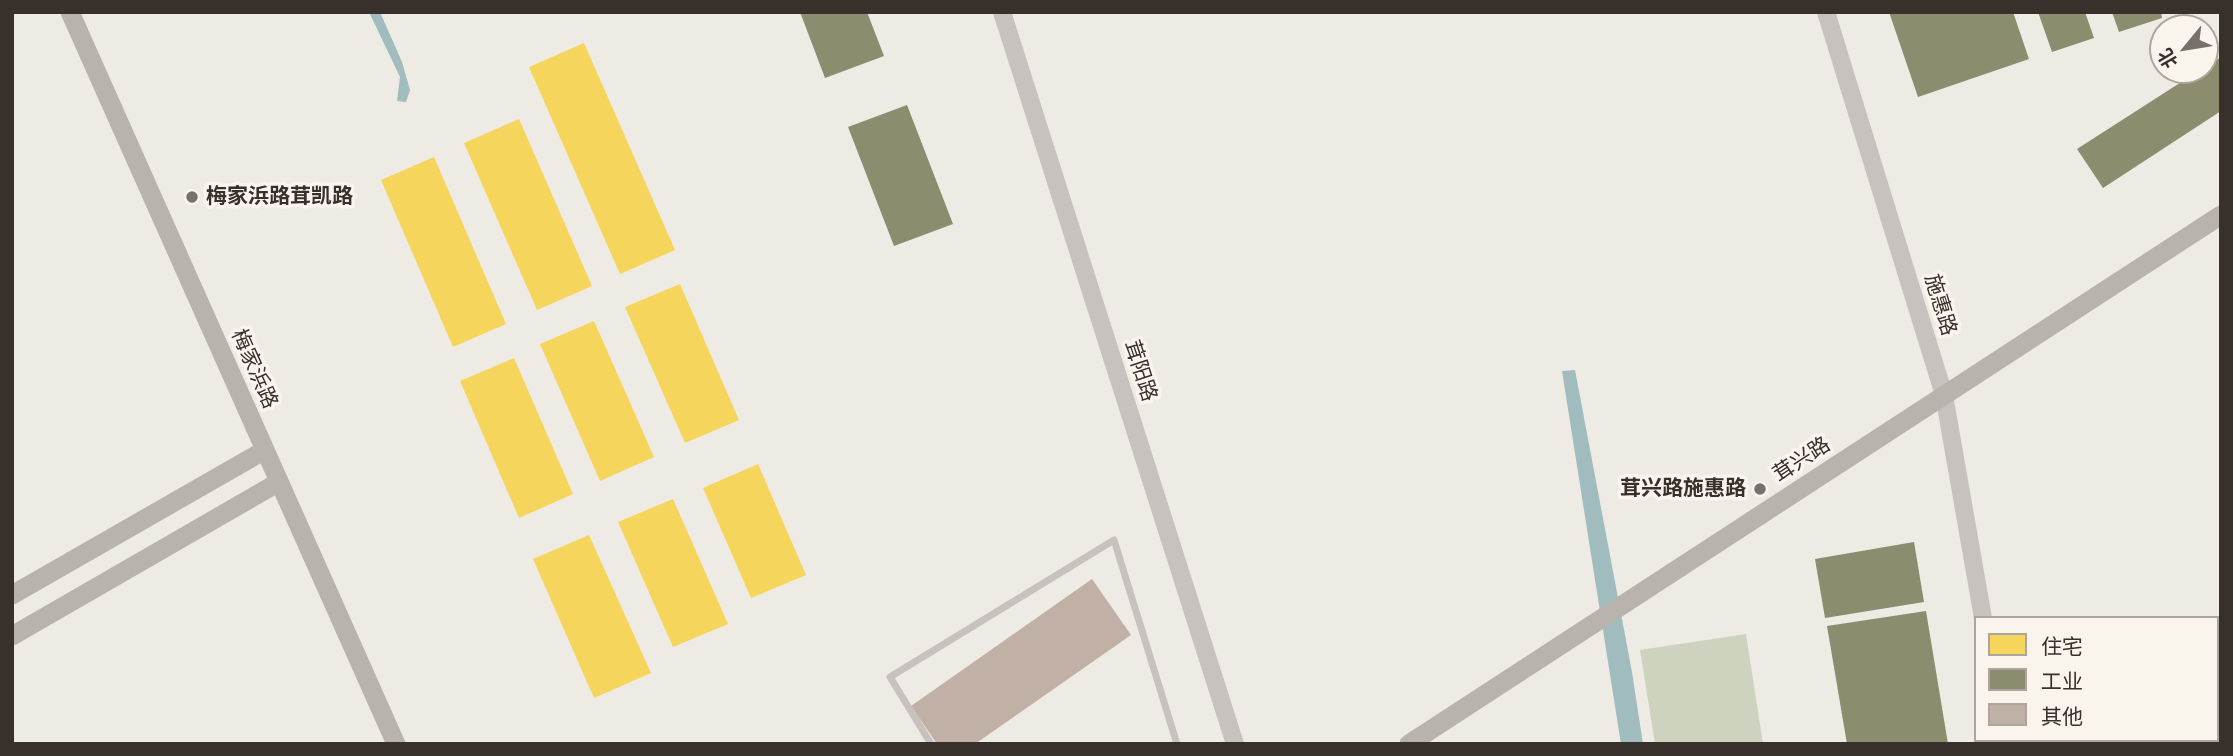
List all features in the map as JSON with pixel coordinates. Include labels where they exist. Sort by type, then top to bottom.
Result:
[{"type":"main road","name":"梅家浜路","points":[[70,12],[396,744]]},
{"type":"main road","name":"茸兴路","points":[[1409,744],[2221,215]]},
{"type":"main road","points":[[12,595],[265,450]]},
{"type":"main road","points":[[12,636],[279,482]]},
{"type":"street","name":"茸阳路","points":[[1002,12],[1236,744]]},
{"type":"street","name":"施惠路","points":[[1826,12],[1944,395],[1983,616]]},
{"type":"lane","points":[[931,744],[890,677],[1114,540],[1177,744]]},
{"type":"green space","points":[[1746,634],[1763,744],[1655,744],[1640,650]]},
{"type":"water","points":[[369,12],[380,12],[402,62],[410,90],[406,102],[397,101],[400,77]]},
{"type":"water","points":[[1575,370],[1643,744],[1621,744],[1562,371]]},
{"type":"building: 住宅","points":[[584,43],[675,250],[620,274],[529,67]]},
{"type":"building: 住宅","points":[[519,119],[592,286],[537,310],[464,143]]},
{"type":"building: 住宅","points":[[434,157],[506,324],[453,347],[381,180]]},
{"type":"building: 住宅","points":[[680,284],[739,420],[685,443],[625,307]]},
{"type":"building: 住宅","points":[[594,321],[654,457],[600,481],[540,344]]},
{"type":"building: 住宅","points":[[514,358],[573,494],[519,518],[460,381]]},
{"type":"building: 住宅","points":[[758,464],[806,575],[751,598],[703,488]]},
{"type":"building: 住宅","points":[[673,499],[728,624],[673,647],[618,522]]},
{"type":"building: 住宅","points":[[589,535],[651,673],[594,698],[533,559]]},
{"type":"building: 工业","points":[[800,12],[867,12],[884,56],[825,78]]},
{"type":"building: 工业","points":[[1889,12],[2013,12],[2029,59],[1918,97]]},
{"type":"building: 工业","points":[[2038,12],[2085,12],[2094,38],[2052,52]]},
{"type":"building: 工业","points":[[2112,12],[2161,12],[2149,14],[2149,22],[2119,32]]},
{"type":"building: 工业","points":[[2221,57],[2221,111],[2103,188],[2077,149],[2178,84],[2219,84]]},
{"type":"building: 工业","points":[[907,105],[953,224],[894,246],[848,127]]},
{"type":"building: 工业","points":[[1914,542],[1924,602],[1825,618],[1815,559]]},
{"type":"building: 工业","points":[[1926,611],[1948,744],[1847,744],[1827,626]]},
{"type":"building: 其他","points":[[1092,579],[1131,635],[975,744],[937,744],[911,706]]},
{"type":"place","name":"梅家浜路茸凯路","points":[[192,197]]},
{"type":"place","name":"茸兴路施惠路","points":[[1760,489]]}]
